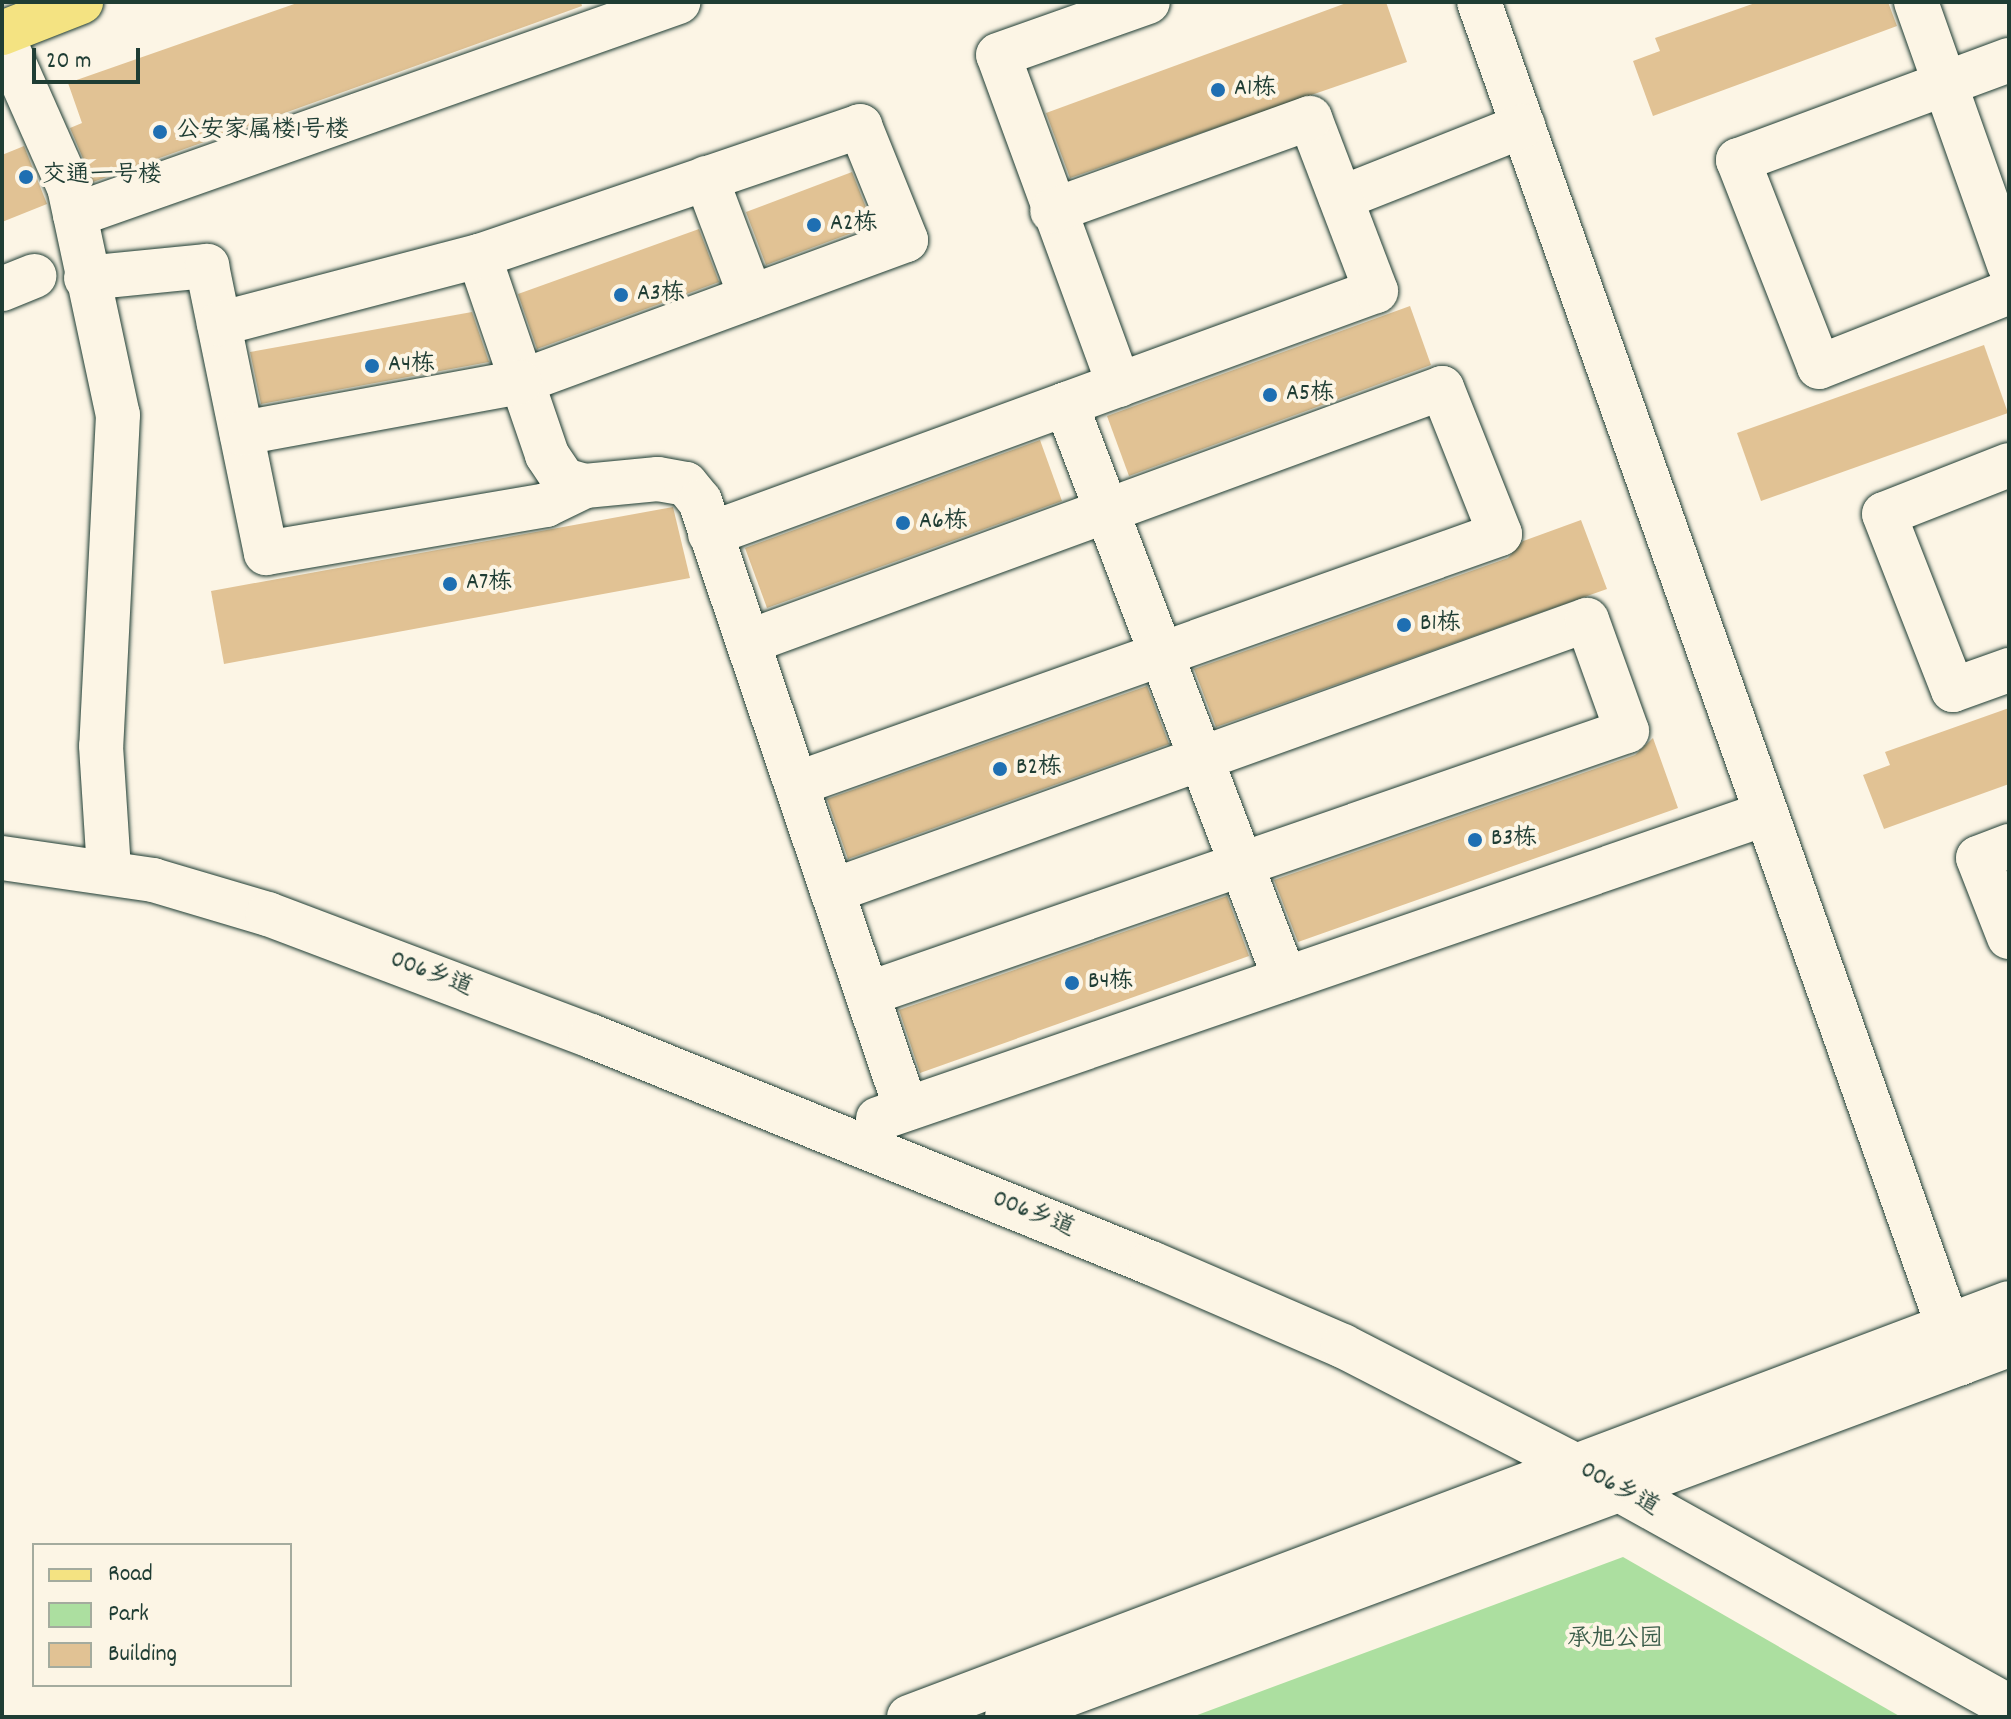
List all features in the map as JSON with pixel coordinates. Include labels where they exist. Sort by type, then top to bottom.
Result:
[{"type":"main road","points":[[2,35],[81,2]]},
{"type":"street","points":[[75,215],[678,2]]},
{"type":"street","points":[[1119,385],[1052,211],[998,55],[1148,2]]},
{"type":"street","points":[[1479,2],[1953,1344]]},
{"type":"street","points":[[1916,2],[2009,265]]},
{"type":"street","points":[[2,35],[69,187],[86,278],[118,415],[101,746],[109,871]]},
{"type":"street","points":[[2009,60],[1738,160],[1819,367],[2009,292]]},
{"type":"street","points":[[710,534],[1376,291],[1310,118],[1052,211]]},
{"type":"street","points":[[219,324],[479,256],[860,126],[906,240],[520,382],[242,433]]},
{"type":"street","points":[[1341,198],[1523,126]]},
{"type":"street","points":[[706,178],[751,297]]},
{"type":"street","points":[[479,256],[547,455],[564,480],[585,486],[686,484],[710,534],[906,1109]]},
{"type":"street","points":[[86,278],[207,266],[266,553],[546,505],[585,486]]},
{"type":"street","points":[[748,642],[1442,388],[1500,534],[796,784]]},
{"type":"street","points":[[1066,404],[1285,979]]},
{"type":"street","points":[[2009,465],[1884,514],[1953,690],[2009,670]]},
{"type":"street","points":[[832,891],[1587,620],[1627,731],[867,994]]},
{"type":"street","points":[[834,1134],[1765,814]]},
{"type":"street","points":[[2009,846],[1978,858],[2009,937]]},
{"type":"street","name":"006乡道","points":[[2,858],[109,871],[268,914],[834,1134],[1343,1346],[1573,1464],[2009,1707]]},
{"type":"street","points":[[1007,1717],[1620,1491],[1953,1344],[2009,1303]]},
{"type":"street","points":[[909,1717],[1573,1464],[1953,1344],[2009,1345]]},
{"type":"green space","name":"承旭公园","points":[[1623,1557],[1901,1717],[1192,1717]]},
{"type":"building","name":"公安家属楼1号楼","points":[[300,2],[581,2],[582,6],[93,182],[70,128],[82,123],[68,83]]},
{"type":"building","name":"A1栋","points":[[1349,2],[1386,2],[1407,62],[1070,178],[1046,113]]},
{"type":"building","points":[[1758,2],[1888,2],[1897,26],[1653,116],[1633,61],[1660,51],[1655,38]]},
{"type":"building","name":"交通一号楼","points":[[24,146],[47,204],[2,222],[2,155]]},
{"type":"building","name":"A2栋","points":[[852,172],[873,225],[766,265],[746,212]]},
{"type":"building","name":"A3栋","points":[[699,229],[719,282],[537,349],[518,294]]},
{"type":"building","name":"A5栋","points":[[1410,306],[1431,365],[1129,476],[1107,416]]},
{"type":"building","name":"A4栋","points":[[472,312],[489,362],[261,404],[250,352]]},
{"type":"building","points":[[1984,345],[2008,413],[1761,501],[1737,433]]},
{"type":"building","name":"A6栋","points":[[1040,440],[1062,501],[767,608],[745,548]]},
{"type":"building","name":"A7栋","points":[[673,507],[690,578],[224,664],[211,591]]},
{"type":"building","name":"B1栋","points":[[1581,520],[1607,589],[1216,727],[1194,669],[1508,558],[1523,541]]},
{"type":"building","name":"B2栋","points":[[1147,686],[1169,744],[848,859],[827,799]]},
{"type":"building","points":[[2009,708],[2009,784],[1884,829],[1863,775],[1890,765],[1885,752]]},
{"type":"building","name":"B3栋","points":[[1653,738],[1678,808],[1298,942],[1274,880],[1635,755]]},
{"type":"building","name":"B4栋","points":[[1227,896],[1249,956],[920,1073],[899,1010]]},
{"type":"place","name":"A1栋","points":[[1218,90]]},
{"type":"place","name":"公安家属楼1号楼","points":[[160,132]]},
{"type":"place","name":"交通一号楼","points":[[26,177]]},
{"type":"place","name":"A2栋","points":[[814,225]]},
{"type":"place","name":"A3栋","points":[[621,295]]},
{"type":"place","name":"A4栋","points":[[372,366]]},
{"type":"place","name":"A5栋","points":[[1270,395]]},
{"type":"place","name":"A6栋","points":[[903,523]]},
{"type":"place","name":"A7栋","points":[[450,584]]},
{"type":"place","name":"B1栋","points":[[1404,625]]},
{"type":"place","name":"B2栋","points":[[1000,769]]},
{"type":"place","name":"B3栋","points":[[1475,840]]},
{"type":"place","name":"B4栋","points":[[1072,983]]}]
